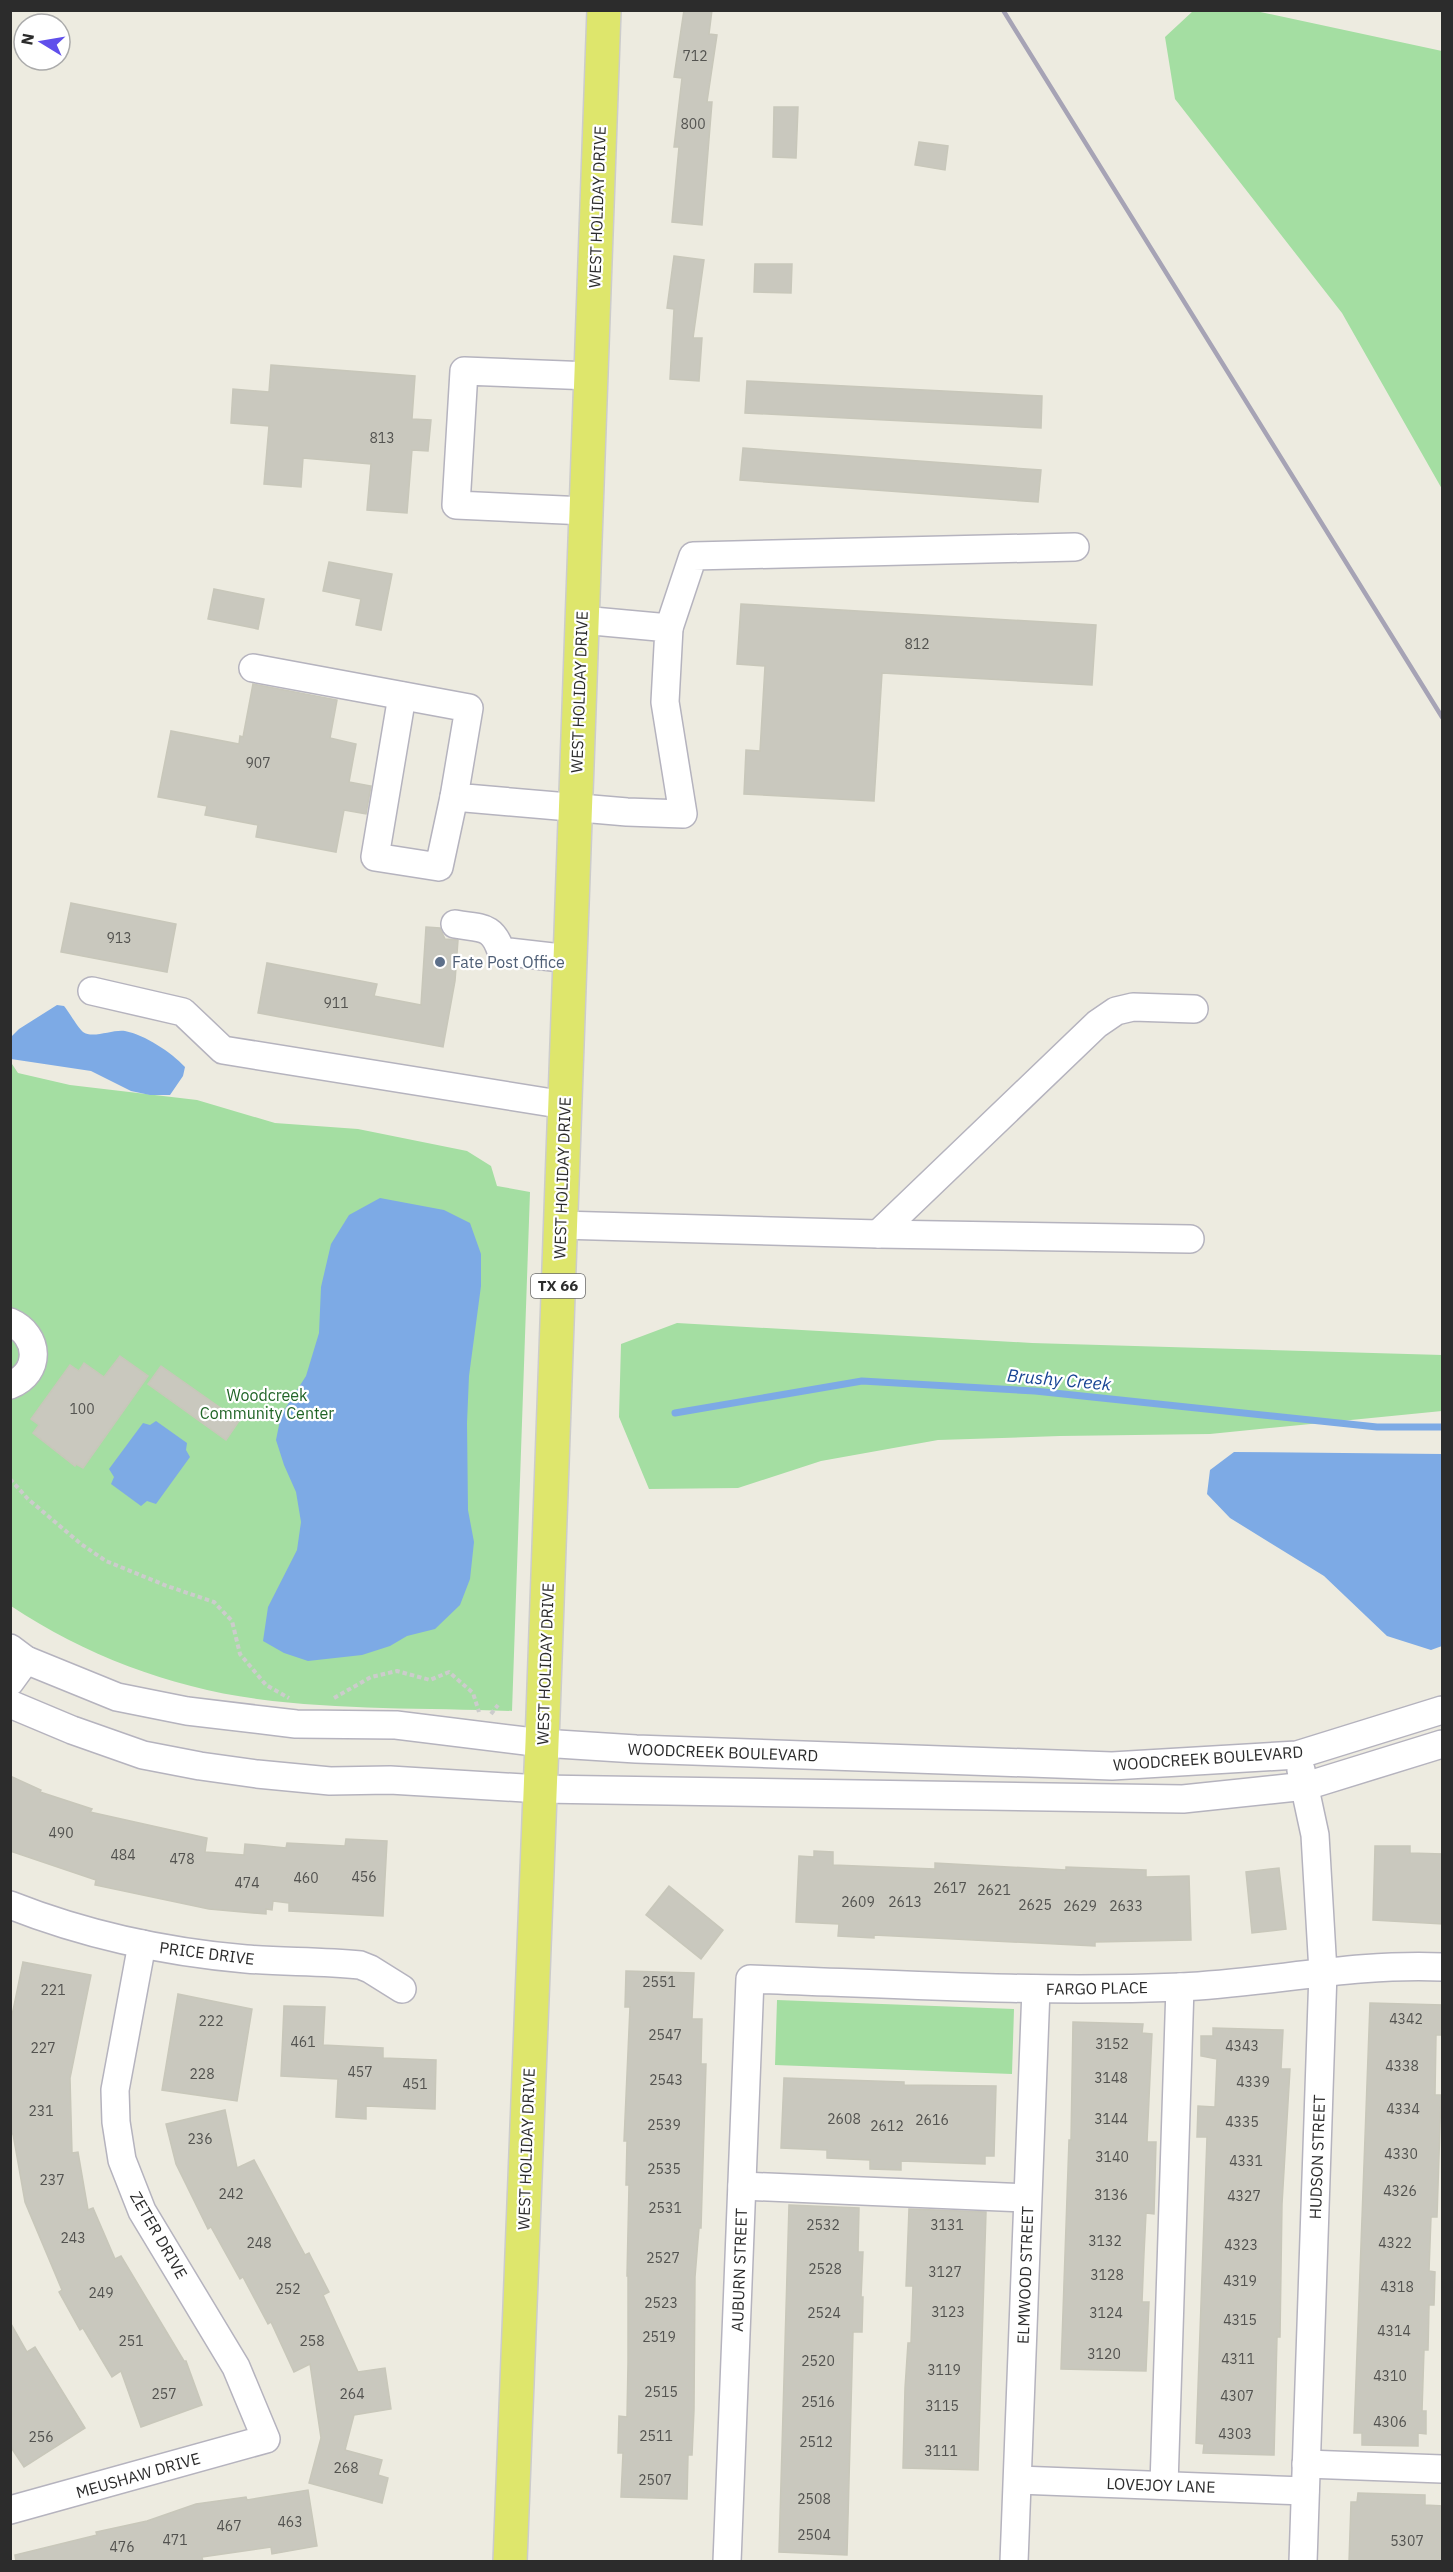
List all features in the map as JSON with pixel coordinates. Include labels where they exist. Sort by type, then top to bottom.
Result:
[{"type":"main road","name":"WEST HOLIDAY DRIVE","points":[[510,2562],[542,1743],[604,10]]},
{"type":"street","points":[[586,511],[456,505],[464,371],[591,376]]},
{"type":"street","points":[[454,797],[627,812],[683,813],[665,702],[669,628],[693,556],[1076,547]]},
{"type":"street","points":[[582,620],[669,628]]},
{"type":"street","points":[[253,668],[469,708],[440,867],[375,857],[402,696]]},
{"type":"street","points":[[455,924],[488,930],[496,936],[501,951],[570,959]]},
{"type":"street","points":[[92,991],[183,1012],[223,1050],[565,1106]]},
{"type":"street","points":[[878,1234],[1097,1024],[1116,1011],[1133,1007],[1194,1009]]},
{"type":"street","points":[[560,1226],[1190,1239]]},
{"type":"street","points":[[10,1322],[21,1327],[29,1335],[35,1355],[27,1375],[10,1386]]},
{"type":"street","points":[[10,1682],[18,1654]]},
{"type":"street","name":"WOODCREEK BOULEVARD","points":[[18,1654],[117,1697],[187,1711],[296,1724],[396,1725],[542,1743],[636,1749],[1112,1766],[1297,1755],[1443,1710]]},
{"type":"street","name":"WOODCREEK BOULEVARD","points":[[10,1704],[72,1730],[143,1755],[200,1766],[257,1774],[330,1780],[390,1780],[540,1789],[1183,1799],[1306,1786],[1443,1744]]},
{"type":"street","name":"HUDSON STREET","points":[[1297,1755],[1306,1786],[1315,1835],[1323,1972],[1303,2562]]},
{"type":"street","name":"PRICE DRIVE","points":[[10,1905],[78,1930],[142,1944],[246,1959],[360,1965],[402,1989]]},
{"type":"street","name":"ZETER DRIVE","points":[[142,1944],[115,2090],[116,2122],[122,2160],[133,2192],[153,2231],[236,2367],[266,2439]]},
{"type":"street","name":"FARGO PLACE","points":[[750,1979],[1036,1989],[1180,1987],[1395,1966],[1443,1967]]},
{"type":"street","name":"AUBURN STREET","points":[[727,2562],[750,1979]]},
{"type":"street","points":[[1164,2485],[1180,1987]]},
{"type":"street","name":"ELMWOOD STREET","points":[[1014,2562],[1036,1989]]},
{"type":"street","points":[[742,2186],[1027,2198]]},
{"type":"street","name":"MEUSHAW DRIVE","points":[[10,2510],[266,2439]]},
{"type":"street","points":[[1306,2464],[1443,2469]]},
{"type":"street","name":"LOVEJOY LANE","points":[[1018,2480],[1305,2491]]},
{"type":"path","points":[[10,1479],[28,1499],[81,1544],[106,1561],[214,1602],[232,1621],[240,1654],[266,1685],[293,1700]]},
{"type":"path","points":[[326,1700],[337,1698],[370,1677],[397,1671],[430,1680],[448,1672],[473,1693],[480,1713]]},
{"type":"path","points":[[484,1724],[498,1705]]},
{"type":"green space","points":[[1251,10],[1442,51],[1442,489],[1342,313],[1175,99],[1165,37],[1193,11]]},
{"type":"green space","name":"Woodcreek Community Center","points":[[10,1061],[18,1073],[70,1085],[197,1100],[275,1123],[358,1129],[467,1151],[491,1166],[497,1186],[530,1192],[512,1711],[320,1705],[224,1694],[160,1677],[98,1654],[39,1624],[11,1606]]},
{"type":"green space","points":[[677,1323],[1032,1343],[1442,1355],[1442,1411],[1210,1434],[938,1440],[821,1461],[738,1488],[649,1489],[619,1417],[621,1344]]},
{"type":"green space","points":[[777,2000],[1014,2009],[1012,2074],[775,2065]]},
{"type":"water","points":[[57,1005],[64,1006],[81,1030],[87,1034],[125,1031],[149,1040],[185,1067],[183,1076],[170,1095],[150,1095],[131,1091],[91,1071],[11,1059],[11,1037],[19,1029]]},
{"type":"water","points":[[380,1198],[444,1210],[470,1223],[481,1254],[481,1286],[469,1376],[467,1423],[468,1510],[474,1542],[470,1579],[460,1605],[435,1629],[407,1636],[390,1646],[362,1655],[308,1661],[284,1653],[263,1641],[268,1607],[297,1550],[301,1522],[296,1492],[276,1440],[281,1415],[306,1376],[319,1333],[321,1287],[331,1244],[349,1215]]},
{"type":"water","points":[[156,1421],[187,1443],[186,1450],[190,1457],[156,1504],[147,1501],[141,1506],[111,1484],[114,1477],[109,1469],[143,1423],[150,1425]]},
{"type":"water","points":[[1234,1452],[1442,1454],[1442,1646],[1431,1650],[1387,1636],[1324,1576],[1230,1518],[1207,1494],[1210,1470]]},
{"type":"building","points":[[684,10],[712,10],[709,34],[717,35],[707,102],[712,102],[702,225],[672,222],[679,147],[674,147],[682,78],[674,77]]},
{"type":"building","points":[[774,107],[798,107],[796,158],[773,157]]},
{"type":"building","points":[[919,142],[948,146],[945,170],[915,165]]},
{"type":"building","points":[[674,256],[704,260],[693,338],[702,338],[699,381],[670,379],[674,309],[667,308]]},
{"type":"building","points":[[755,264],[792,264],[791,293],[754,292]]},
{"type":"building","points":[[271,365],[415,376],[412,419],[431,420],[428,451],[412,450],[407,513],[367,510],[371,464],[303,458],[301,487],[264,484],[269,426],[231,423],[233,389],[269,392]]},
{"type":"building","points":[[747,381],[1042,396],[1041,428],[745,413]]},
{"type":"building","points":[[743,448],[1041,470],[1038,502],[740,480]]},
{"type":"building","points":[[329,562],[392,574],[381,630],[356,625],[361,599],[323,591]]},
{"type":"building","points":[[214,589],[264,599],[258,629],[208,619]]},
{"type":"building","points":[[741,604],[1096,625],[1092,685],[882,673],[874,801],[744,794],[746,750],[760,751],[765,666],[737,664]]},
{"type":"building","points":[[253,684],[337,700],[330,738],[356,744],[349,782],[371,786],[366,814],[344,810],[336,852],[256,837],[258,825],[205,815],[207,806],[158,797],[171,731],[239,744],[240,736],[243,737]]},
{"type":"building","points":[[71,903],[176,924],[167,972],[61,952]]},
{"type":"building","points":[[426,927],[440,928],[445,939],[458,940],[455,981],[443,1047],[258,1013],[267,963],[377,984],[374,996],[421,1005]]},
{"type":"building","points":[[120,1356],[148,1376],[83,1468],[76,1464],[75,1466],[33,1433],[39,1425],[31,1419],[70,1365],[79,1371],[84,1363],[104,1377]]},
{"type":"building","points":[[161,1366],[239,1421],[226,1440],[148,1384]]},
{"type":"building","points":[[10,1776],[41,1790],[40,1792],[92,1809],[90,1812],[207,1838],[205,1852],[244,1855],[245,1844],[286,1848],[287,1843],[345,1846],[346,1839],[387,1841],[383,1916],[289,1911],[289,1903],[273,1901],[272,1910],[266,1909],[266,1914],[209,1909],[95,1885],[96,1880],[10,1851]]},
{"type":"building","points":[[1375,1846],[1410,1846],[1410,1853],[1443,1854],[1443,1924],[1373,1920]]},
{"type":"building","points":[[814,1851],[833,1852],[833,1865],[935,1869],[935,1863],[1066,1870],[1066,1867],[1146,1870],[1146,1877],[1189,1876],[1191,1940],[1095,1942],[1095,1946],[874,1935],[874,1938],[838,1936],[839,1924],[796,1922],[799,1856],[814,1857]]},
{"type":"building","points":[[1279,1868],[1286,1929],[1252,1933],[1246,1872]]},
{"type":"building","points":[[669,1886],[723,1930],[701,1959],[646,1915]]},
{"type":"building","points":[[23,1962],[91,1975],[70,2078],[72,2153],[78,2152],[88,2210],[93,2208],[115,2259],[121,2256],[186,2361],[202,2405],[141,2427],[121,2371],[112,2377],[83,2328],[80,2330],[59,2292],[62,2290],[25,2202],[13,2134],[10,2134],[10,2025]]},
{"type":"building","points":[[626,1971],[694,1973],[692,2019],[702,2019],[701,2064],[706,2064],[701,2228],[699,2228],[695,2277],[694,2410],[692,2455],[688,2455],[687,2499],[621,2497],[623,2453],[618,2453],[619,2416],[627,2417],[628,2363],[629,2185],[626,2185],[627,2141],[624,2141],[630,2007],[625,2007]]},
{"type":"building","points":[[178,1994],[252,2009],[237,2101],[162,2090]]},
{"type":"building","points":[[1370,2003],[1443,2005],[1443,2035],[1436,2035],[1435,2095],[1441,2095],[1437,2217],[1431,2217],[1429,2271],[1435,2272],[1434,2305],[1429,2305],[1428,2350],[1424,2350],[1422,2411],[1426,2411],[1426,2434],[1418,2433],[1418,2446],[1362,2445],[1362,2433],[1354,2433]]},
{"type":"building","points":[[284,2006],[325,2007],[323,2045],[383,2048],[383,2058],[436,2060],[435,2109],[366,2106],[366,2119],[336,2117],[338,2079],[281,2076]]},
{"type":"building","points":[[1073,2022],[1143,2024],[1142,2033],[1152,2034],[1147,2142],[1156,2142],[1154,2214],[1146,2213],[1144,2253],[1142,2302],[1149,2302],[1146,2371],[1061,2369],[1069,2140],[1071,2140]]},
{"type":"building","points":[[1213,2028],[1283,2030],[1281,2069],[1290,2069],[1282,2204],[1280,2337],[1277,2337],[1274,2455],[1203,2453],[1204,2444],[1196,2443],[1207,2137],[1197,2137],[1198,2106],[1215,2107],[1217,2059],[1201,2056],[1201,2036],[1213,2036]]},
{"type":"building","points":[[784,2078],[904,2082],[904,2085],[996,2086],[994,2156],[985,2156],[985,2164],[901,2161],[901,2170],[870,2169],[870,2160],[827,2158],[827,2150],[781,2148]]},
{"type":"building","points":[[225,2110],[237,2168],[254,2160],[305,2255],[309,2253],[329,2292],[323,2295],[358,2372],[385,2368],[391,2409],[354,2415],[345,2450],[382,2460],[378,2475],[388,2478],[382,2503],[309,2483],[321,2438],[310,2364],[294,2372],[271,2322],[268,2324],[243,2277],[240,2279],[211,2227],[208,2229],[176,2164],[166,2124]]},
{"type":"building","points":[[789,2205],[859,2208],[858,2252],[863,2252],[862,2332],[853,2332],[847,2555],[779,2552]]},
{"type":"building","points":[[909,2209],[986,2212],[978,2470],[903,2468],[905,2388],[908,2343],[911,2343],[913,2286],[906,2286]]},
{"type":"building","points":[[10,2322],[27,2352],[35,2347],[85,2428],[24,2467],[10,2446]]},
{"type":"building","points":[[308,2490],[317,2546],[272,2554],[271,2547],[202,2557],[203,2562],[16,2562],[15,2555],[97,2535],[96,2532],[147,2521],[196,2504],[246,2497],[247,2500]]},
{"type":"building","points":[[1358,2493],[1425,2495],[1425,2505],[1443,2506],[1443,2562],[1349,2562],[1351,2502],[1357,2502]]},
{"type":"waterway","name":"Brushy Creek","points":[[675,1413],[862,1381],[1035,1391],[1377,1427],[1442,1427]]},
{"type":"railway","points":[[1003,10],[1442,717]]},
{"type":"place","name":"Fate Post Office","points":[[440,962]]}]
